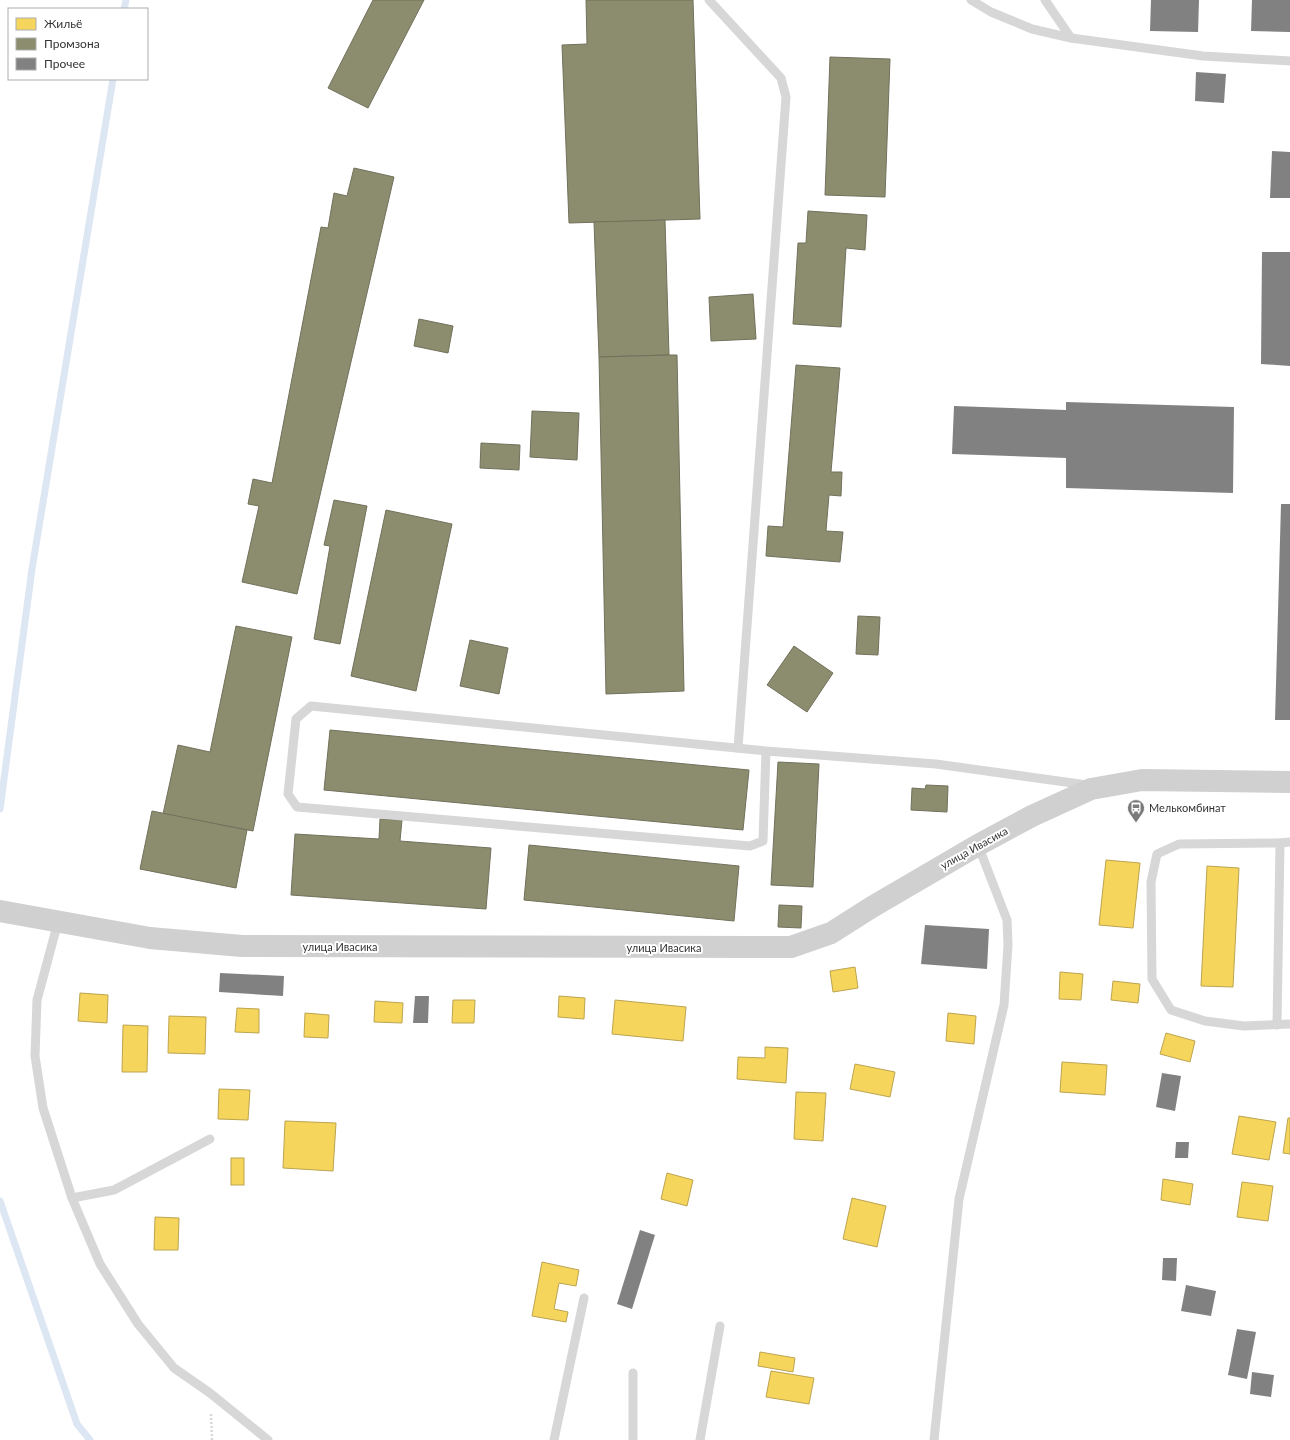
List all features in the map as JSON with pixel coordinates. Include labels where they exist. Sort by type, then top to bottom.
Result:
[{"type":"main road","name":"улица Ивасика","points":[[0,911],[150,938],[242,946],[791,947],[831,933],[872,907],[978,845],[1032,816],[1091,789],[1142,780],[1290,782]]},
{"type":"lane","points":[[709,0],[781,78],[786,97],[738,748]]},
{"type":"lane","points":[[971,0],[991,12],[1032,29],[1071,38],[1203,56],[1290,62]]},
{"type":"lane","points":[[1045,0],[1071,38]]},
{"type":"lane","points":[[766,751],[762,841],[750,846],[297,807],[288,794],[296,720],[311,706],[766,751],[936,764],[1100,787]]},
{"type":"lane","points":[[1290,842],[1180,844],[1157,854],[1151,882],[1152,979],[1171,1010],[1205,1021],[1244,1026],[1290,1024]]},
{"type":"lane","points":[[1277,1025],[1280,843]]},
{"type":"lane","points":[[934,1440],[959,1199],[1004,1005],[1008,945],[1007,920],[978,845]]},
{"type":"lane","points":[[58,922],[37,1000],[35,1056],[43,1108],[72,1198],[100,1264],[138,1324],[174,1368],[210,1393],[268,1440]]},
{"type":"lane","points":[[72,1198],[114,1190],[210,1139]]},
{"type":"lane","points":[[554,1440],[584,1298]]},
{"type":"lane","points":[[700,1440],[720,1326]]},
{"type":"lane","points":[[633,1373],[633,1440]]},
{"type":"path","points":[[210,1393],[212,1440]]},
{"type":"building: Жильё","points":[[1106,860],[1140,863],[1133,928],[1099,925]]},
{"type":"building: Жильё","points":[[1207,866],[1239,868],[1233,987],[1201,986]]},
{"type":"building: Жильё","points":[[855,967],[858,988],[833,992],[830,971]]},
{"type":"building: Жильё","points":[[1060,972],[1083,974],[1081,1000],[1059,999]]},
{"type":"building: Жильё","points":[[1113,981],[1140,984],[1138,1003],[1111,1000]]},
{"type":"building: Жильё","points":[[80,993],[108,995],[107,1023],[78,1021]]},
{"type":"building: Жильё","points":[[559,996],[585,998],[584,1019],[558,1017]]},
{"type":"building: Жильё","points":[[453,1000],[475,1000],[474,1023],[452,1023]]},
{"type":"building: Жильё","points":[[615,1000],[686,1007],[683,1041],[612,1034]]},
{"type":"building: Жильё","points":[[375,1001],[403,1003],[402,1023],[374,1022]]},
{"type":"building: Жильё","points":[[237,1008],[259,1009],[259,1033],[235,1032]]},
{"type":"building: Жильё","points":[[305,1013],[329,1015],[328,1038],[304,1037]]},
{"type":"building: Жильё","points":[[948,1013],[976,1016],[974,1044],[946,1041]]},
{"type":"building: Жильё","points":[[169,1016],[206,1017],[205,1054],[168,1053]]},
{"type":"building: Жильё","points":[[123,1025],[148,1026],[147,1072],[122,1072]]},
{"type":"building: Жильё","points":[[1166,1033],[1195,1041],[1190,1062],[1160,1054]]},
{"type":"building: Жильё","points":[[765,1047],[788,1048],[786,1083],[737,1079],[738,1057],[765,1058]]},
{"type":"building: Жильё","points":[[1062,1062],[1107,1065],[1105,1095],[1060,1092]]},
{"type":"building: Жильё","points":[[855,1064],[895,1072],[890,1097],[850,1089]]},
{"type":"building: Жильё","points":[[219,1089],[250,1090],[248,1120],[218,1119]]},
{"type":"building: Жильё","points":[[796,1092],[826,1093],[823,1141],[794,1139]]},
{"type":"building: Жильё","points":[[1239,1116],[1276,1122],[1269,1160],[1232,1154]]},
{"type":"building: Жильё","points":[[1288,1118],[1290,1118],[1290,1154],[1283,1153]]},
{"type":"building: Жильё","points":[[285,1121],[336,1123],[333,1171],[283,1168]]},
{"type":"building: Жильё","points":[[231,1158],[244,1158],[244,1185],[231,1185]]},
{"type":"building: Жильё","points":[[667,1173],[693,1180],[687,1206],[661,1199]]},
{"type":"building: Жильё","points":[[1163,1179],[1193,1184],[1190,1205],[1161,1200]]},
{"type":"building: Жильё","points":[[1242,1182],[1273,1186],[1268,1221],[1237,1217]]},
{"type":"building: Жильё","points":[[852,1198],[886,1206],[877,1247],[843,1239]]},
{"type":"building: Жильё","points":[[155,1217],[179,1218],[178,1250],[154,1250]]},
{"type":"building: Жильё","points":[[542,1262],[579,1270],[576,1286],[559,1283],[554,1309],[568,1312],[566,1322],[532,1316]]},
{"type":"building: Жильё","points":[[760,1352],[795,1358],[793,1372],[758,1366]]},
{"type":"building: Жильё","points":[[771,1371],[814,1378],[809,1404],[766,1397]]},
{"type":"building: Промзона","points":[[373,0],[424,0],[368,108],[328,88]]},
{"type":"building: Промзона","points":[[586,0],[693,0],[700,219],[569,223],[562,45],[587,44]]},
{"type":"building: Промзона","points":[[830,57],[890,59],[885,197],[825,195]]},
{"type":"building: Промзона","points":[[354,168],[394,177],[297,594],[242,582],[259,506],[248,504],[253,479],[272,483],[321,227],[328,228],[334,193],[347,196]]},
{"type":"building: Промзона","points":[[808,211],[867,215],[865,250],[846,248],[841,327],[793,324],[798,243],[806,243]]},
{"type":"building: Промзона","points":[[665,220],[669,355],[599,357],[594,222]]},
{"type":"building: Промзона","points":[[753,294],[756,339],[711,341],[709,297]]},
{"type":"building: Промзона","points":[[419,319],[453,326],[448,353],[414,346]]},
{"type":"building: Промзона","points":[[677,355],[684,691],[606,694],[599,357]]},
{"type":"building: Промзона","points":[[796,365],[840,368],[831,472],[842,472],[841,496],[829,495],[826,531],[843,532],[840,562],[766,556],[768,526],[783,527]]},
{"type":"building: Промзона","points":[[532,411],[579,413],[577,460],[530,457]]},
{"type":"building: Промзона","points":[[481,443],[520,445],[519,470],[480,468]]},
{"type":"building: Промзона","points":[[334,500],[367,506],[340,644],[314,639],[330,546],[324,545]]},
{"type":"building: Промзона","points":[[386,510],[452,524],[416,691],[351,676]]},
{"type":"building: Промзона","points":[[858,616],[880,617],[878,655],[856,654]]},
{"type":"building: Промзона","points":[[236,626],[292,637],[253,831],[163,814],[178,745],[210,752]]},
{"type":"building: Промзона","points":[[470,640],[508,648],[499,694],[460,686]]},
{"type":"building: Промзона","points":[[794,646],[833,673],[807,712],[767,685]]},
{"type":"building: Промзона","points":[[330,730],[749,770],[743,830],[324,790]]},
{"type":"building: Промзона","points":[[778,762],[819,764],[813,887],[771,885]]},
{"type":"building: Промзона","points":[[926,785],[948,786],[947,812],[911,810],[912,788],[925,789]]},
{"type":"building: Промзона","points":[[152,811],[247,830],[236,888],[140,869]]},
{"type":"building: Промзона","points":[[380,819],[402,820],[400,841],[491,848],[486,909],[291,895],[295,834],[379,839]]},
{"type":"building: Промзона","points":[[529,845],[739,866],[734,921],[524,900]]},
{"type":"building: Промзона","points":[[779,905],[802,906],[801,928],[778,927]]},
{"type":"building: Прочее","points":[[1151,0],[1199,0],[1198,32],[1150,31]]},
{"type":"building: Прочее","points":[[1252,0],[1290,0],[1290,32],[1251,31]]},
{"type":"building: Прочее","points":[[1196,72],[1226,74],[1224,103],[1195,101]]},
{"type":"building: Прочее","points":[[1272,151],[1290,152],[1290,198],[1270,198]]},
{"type":"building: Прочее","points":[[1262,252],[1290,252],[1290,366],[1261,364]]},
{"type":"building: Прочее","points":[[1066,402],[1234,407],[1233,493],[1066,488],[1066,458],[952,454],[954,406],[1066,410]]},
{"type":"building: Прочее","points":[[1281,504],[1290,504],[1290,720],[1275,720]]},
{"type":"building: Прочее","points":[[925,925],[989,929],[987,969],[921,964]]},
{"type":"building: Прочее","points":[[220,973],[284,976],[283,996],[219,992]]},
{"type":"building: Прочее","points":[[415,996],[429,996],[428,1023],[413,1023]]},
{"type":"building: Прочее","points":[[1162,1073],[1181,1076],[1175,1111],[1156,1107]]},
{"type":"building: Прочее","points":[[1176,1142],[1189,1142],[1188,1158],[1175,1158]]},
{"type":"building: Прочее","points":[[640,1230],[655,1235],[632,1309],[617,1304]]},
{"type":"building: Прочее","points":[[1163,1258],[1177,1258],[1176,1281],[1162,1280]]},
{"type":"building: Прочее","points":[[1186,1285],[1216,1291],[1211,1316],[1181,1311]]},
{"type":"building: Прочее","points":[[1237,1329],[1256,1332],[1247,1379],[1228,1375]]},
{"type":"building: Прочее","points":[[1252,1372],[1274,1375],[1271,1397],[1250,1394]]},
{"type":"waterway","points":[[124,8],[126,0]]},
{"type":"waterway","points":[[0,809],[32,569],[113,80]]},
{"type":"waterway","points":[[0,1201],[77,1424],[90,1440]]},
{"type":"place","name":"Мелькомбинат","points":[[1136,823]]}]
